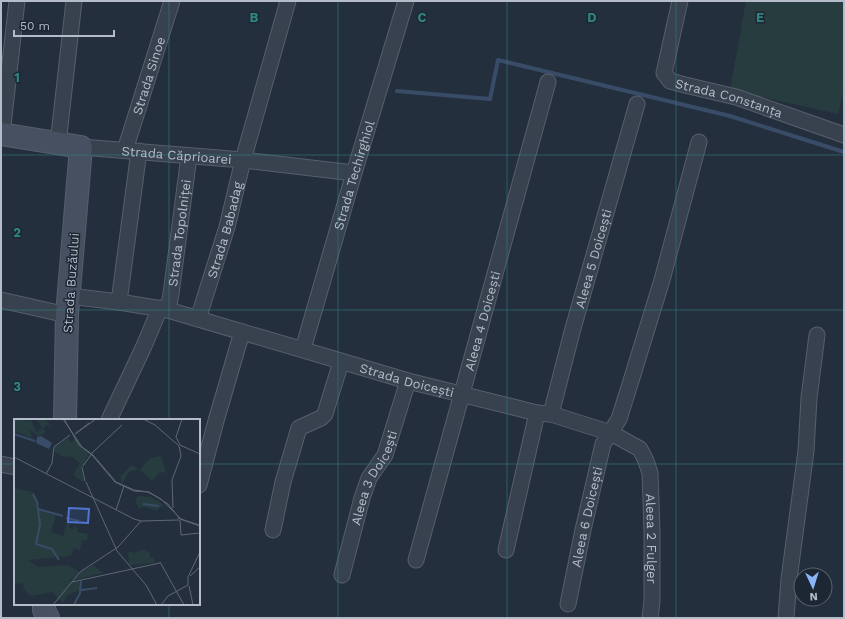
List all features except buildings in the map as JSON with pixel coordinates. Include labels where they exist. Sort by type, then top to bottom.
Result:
[{"type":"street","points":[[2,134],[17,1]]},
{"type":"street","points":[[58,144],[74,1]]},
{"type":"street","name":"Strada Sinoe","points":[[119,302],[132,151],[172,1]]},
{"type":"street","name":"Strada Babadag","points":[[198,319],[227,227],[243,160],[288,1]]},
{"type":"street","name":"Strada Techirghiol","points":[[302,349],[406,1]]},
{"type":"street","name":"Strada Constanța","points":[[680,1],[664,73],[670,81],[736,97],[844,135]]},
{"type":"street","name":"Aleea 4 Doicești","points":[[416,560],[548,82]]},
{"type":"street","name":"Aleea 5 Doicești","points":[[506,550],[544,413],[572,332],[637,104]]},
{"type":"street","name":"Strada Căprioarei","points":[[2,134],[81,147],[243,160],[354,173]]},
{"type":"street","name":"Aleea 6 Doicești","points":[[568,604],[603,444],[619,419],[662,280],[699,142]]},
{"type":"street","name":"Strada Buzăului","points":[[65,419],[68,305],[81,147]]},
{"type":"street","name":"Strada Topolniței","points":[[164,309],[171,294],[189,156]]},
{"type":"street","name":"Strada Doicești","points":[[1,300],[68,305],[119,302],[164,309],[408,381],[544,413],[611,433],[640,449],[646,461]]},
{"type":"street","points":[[109,419],[144,346],[164,309]]},
{"type":"street","points":[[200,481],[242,332]]},
{"type":"street","points":[[786,618],[789,579],[806,451],[809,398],[817,335]]},
{"type":"street","points":[[273,530],[283,482],[299,428],[321,418],[325,414],[341,362]]},
{"type":"street","name":"Aleea 3 Doicești","points":[[342,575],[364,491],[369,478],[385,455],[408,381]]},
{"type":"street","name":"Aleea 2 Fulger","points":[[646,461],[650,473],[652,532],[652,601],[650,618]]},
{"type":"street","points":[[1,464],[14,467]]},
{"type":"street","points":[[44,605],[44,610],[48,618]]},
{"type":"green space","points":[[746,1],[844,1],[844,88],[838,114],[730,90]]},
{"type":"waterway","points":[[397,91],[490,99],[498,60],[730,116],[844,152]]}]
